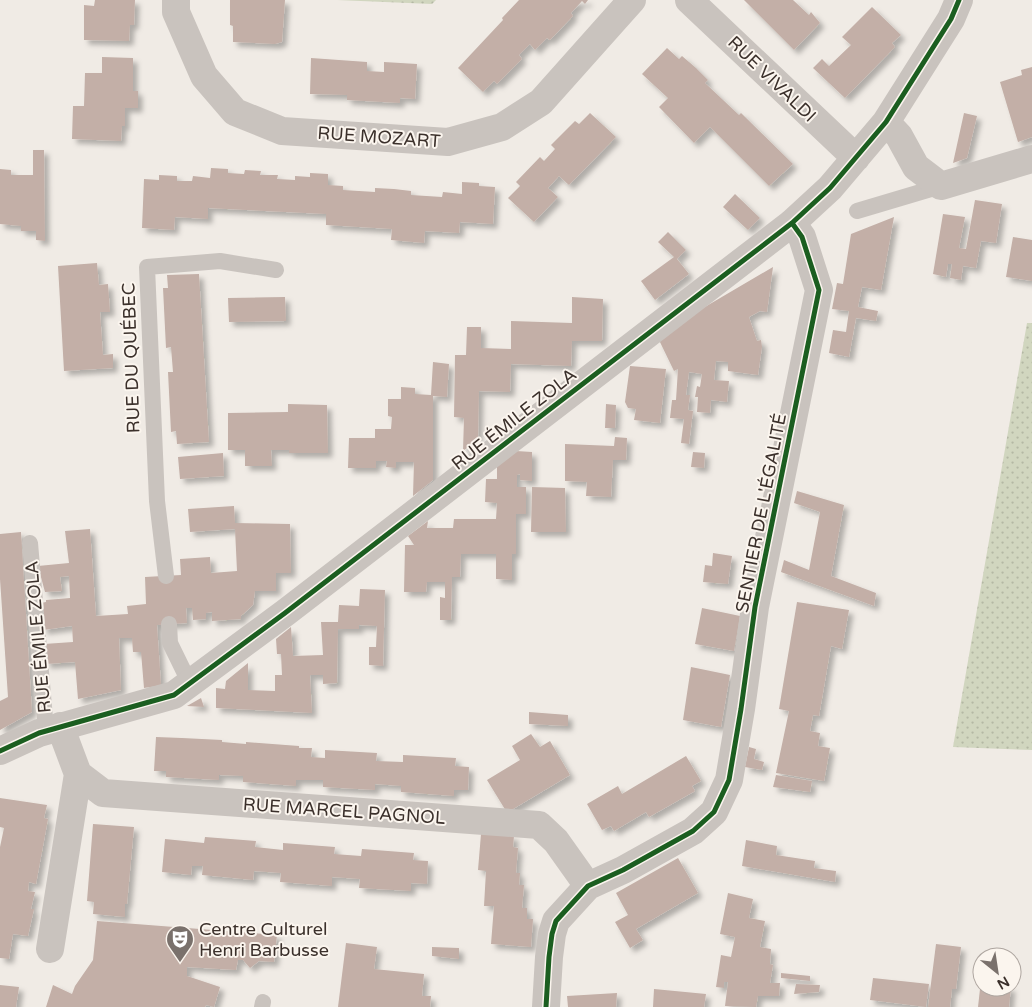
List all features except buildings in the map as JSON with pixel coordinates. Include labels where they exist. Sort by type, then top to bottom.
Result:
[{"type":"street","name":"RUE MOZART","points":[[176,0],[176,12],[204,76],[235,112],[282,131],[448,142],[502,127],[541,102],[632,0]]},
{"type":"street","name":"RUE VIVALDI","points":[[689,0],[856,158]]},
{"type":"street","name":"RUE ÉMILE ZOLA","points":[[0,751],[53,728],[174,695],[285,613],[792,223],[830,188],[886,122],[951,19],[959,0]]},
{"type":"street","points":[[886,122],[899,136],[916,167],[941,186],[1032,159]]},
{"type":"street","name":"SENTIER DE L'ÉGALITÉ","points":[[588,886],[623,870],[692,831],[714,812],[728,780],[741,710],[755,607],[819,290],[802,237],[792,223]]},
{"type":"street","points":[[50,949],[78,774],[53,728]]},
{"type":"street","name":"RUE MARCEL PAGNOL","points":[[78,774],[103,793],[539,826],[556,841],[588,886]]},
{"type":"street","points":[[546,1007],[549,957],[556,920],[588,886]]},
{"type":"lane","points":[[857,211],[941,186]]},
{"type":"lane","name":"RUE DU QUÉBEC","points":[[166,576],[157,501],[147,268],[220,261],[276,270]]},
{"type":"lane","name":"RUE ÉMILE ZOLA","points":[[30,543],[53,728]]},
{"type":"lane","points":[[169,624],[170,643],[190,684]]},
{"type":"green space","points":[[337,0],[436,0],[432,4]]},
{"type":"green space","points":[[1027,323],[1032,323],[1032,750],[953,747]]},
{"type":"cycle path","points":[[0,751],[39,733],[174,695],[285,613],[792,223],[830,188],[886,122],[951,19],[959,0]]},
{"type":"cycle path","points":[[546,1007],[549,957],[556,921],[588,886],[623,870],[693,831],[714,812],[729,780],[755,607],[819,290],[802,237],[792,223]]},
{"type":"place","name":"Centre Culturel Henri Barbusse","points":[[180,963]]}]
